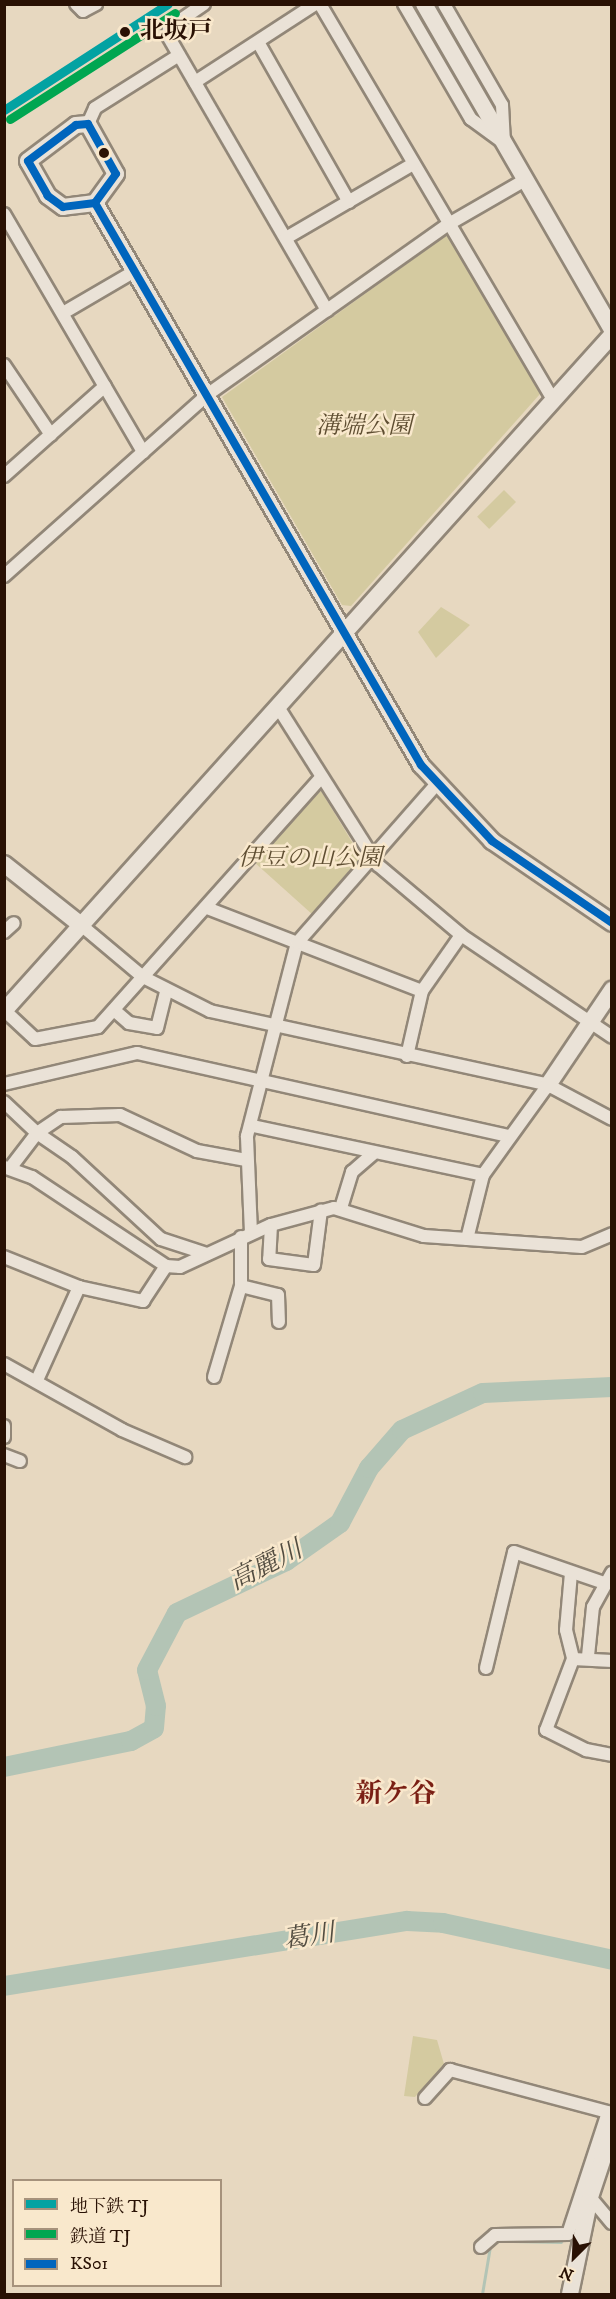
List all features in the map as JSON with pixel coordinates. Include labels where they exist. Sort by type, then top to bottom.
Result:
[{"type":"street","points":[[76,4],[83,11],[96,4]]},
{"type":"street","points":[[204,4],[169,28],[179,55],[327,310]]},
{"type":"street","points":[[195,82],[317,4],[553,399]]},
{"type":"street","points":[[404,4],[471,119],[504,143]]},
{"type":"street","points":[[424,4],[612,329]]},
{"type":"street","points":[[444,4],[502,105],[504,143]]},
{"type":"street","points":[[258,42],[349,202]]},
{"type":"street","points":[[88,124],[95,108],[179,55]]},
{"type":"street","points":[[88,124],[115,165],[114,181],[95,203],[56,205],[28,161],[76,125],[88,124]]},
{"type":"street","points":[[286,238],[412,164]]},
{"type":"street","points":[[4,576],[207,395],[447,225],[525,180]]},
{"type":"street","points":[[95,203],[436,785],[492,841],[612,923]]},
{"type":"street","points":[[5,218],[143,452]]},
{"type":"street","points":[[63,313],[135,271]]},
{"type":"street","points":[[320,779],[207,908],[98,1027],[39,1039],[5,1010],[612,335]]},
{"type":"street","points":[[4,365],[51,435]]},
{"type":"street","points":[[4,476],[105,386]]},
{"type":"street","points":[[278,706],[320,779],[371,857],[413,899],[461,935],[612,1037]]},
{"type":"street","points":[[214,1377],[242,1286],[246,1235],[246,1160],[274,1026],[297,943],[436,785]]},
{"type":"street","points":[[4,864],[143,977],[166,992],[210,1011],[407,1056],[548,1085],[612,1119]]},
{"type":"street","points":[[207,908],[422,991]]},
{"type":"street","points":[[407,1056],[422,991],[461,935]]},
{"type":"street","points":[[467,1239],[483,1176],[612,990]]},
{"type":"street","points":[[114,1010],[129,1023],[157,1028],[166,992]]},
{"type":"street","points":[[4,1084],[137,1053],[509,1136]]},
{"type":"street","points":[[4,1102],[37,1133],[72,1157],[161,1239],[207,1254]]},
{"type":"street","points":[[246,1160],[197,1151],[120,1115],[61,1117],[37,1133],[8,1167],[166,1266],[180,1267],[271,1225],[321,1210],[341,1208],[401,1230],[467,1239],[582,1247],[612,1234]]},
{"type":"street","points":[[253,1126],[373,1154],[483,1176]]},
{"type":"street","points":[[341,1208],[352,1172],[373,1154]]},
{"type":"street","points":[[271,1225],[269,1259],[314,1265],[321,1210]]},
{"type":"street","points":[[4,1257],[79,1287],[143,1301],[166,1266]]},
{"type":"street","points":[[242,1286],[279,1295],[279,1322]]},
{"type":"street","points":[[37,1380],[79,1287]]},
{"type":"street","points":[[4,1364],[37,1380],[117,1428],[185,1456]]},
{"type":"street","points":[[4,1426],[4,1437]]},
{"type":"street","points":[[4,1455],[20,1461]]},
{"type":"street","points":[[486,1668],[514,1552],[571,1573],[608,1578],[593,1607],[588,1656]]},
{"type":"street","points":[[571,1573],[566,1630],[573,1659],[546,1730],[586,1750],[612,1755]]},
{"type":"street","points":[[573,1659],[588,1656],[612,1661]]},
{"type":"street","points":[[425,2098],[450,2070],[610,2112],[568,2234],[495,2235],[481,2247]]},
{"type":"street","points":[[570,2295],[590,2197],[612,2131]]},
{"type":"street","points":[[590,2197],[612,2223]]},
{"type":"green space","name":"溝端公園","points":[[448,234],[540,394],[351,606],[342,605],[222,397]]},
{"type":"green space","points":[[504,490],[516,502],[489,529],[477,517]]},
{"type":"green space","points":[[441,607],[470,625],[436,658],[418,632]]},
{"type":"green space","name":"伊豆の山公園","points":[[321,791],[363,860],[313,915],[253,861]]},
{"type":"green space","points":[[413,2036],[437,2040],[444,2064],[415,2097],[404,2096]]},
{"type":"waterway","name":"高麗川","points":[[4,1767],[131,1741],[154,1728],[156,1706],[147,1670],[177,1613],[286,1561],[340,1523],[369,1468],[402,1430],[483,1393],[612,1387]]},
{"type":"waterway","name":"葛川","points":[[4,1986],[407,1921],[443,1923],[612,1960]]},
{"type":"waterway","points":[[512,2241],[561,2242]]},
{"type":"waterway","points":[[482,2294],[490,2246]]},
{"type":"metro line","name":"TJ","points":[[4,110],[168,4]]},
{"type":"rail line","name":"TJ","points":[[10,119],[175,13]]},
{"type":"transit line","name":"KS01","points":[[88,124],[116,174],[95,203],[63,207],[48,196],[28,161],[76,125],[88,124]]},
{"type":"transit line","name":"KS01","points":[[95,203],[421,765],[492,841],[612,923]]},
{"type":"place","name":"北坂戸","points":[[125,32]]},
{"type":"district","name":"新ケ谷","points":[[396,1795]]}]
